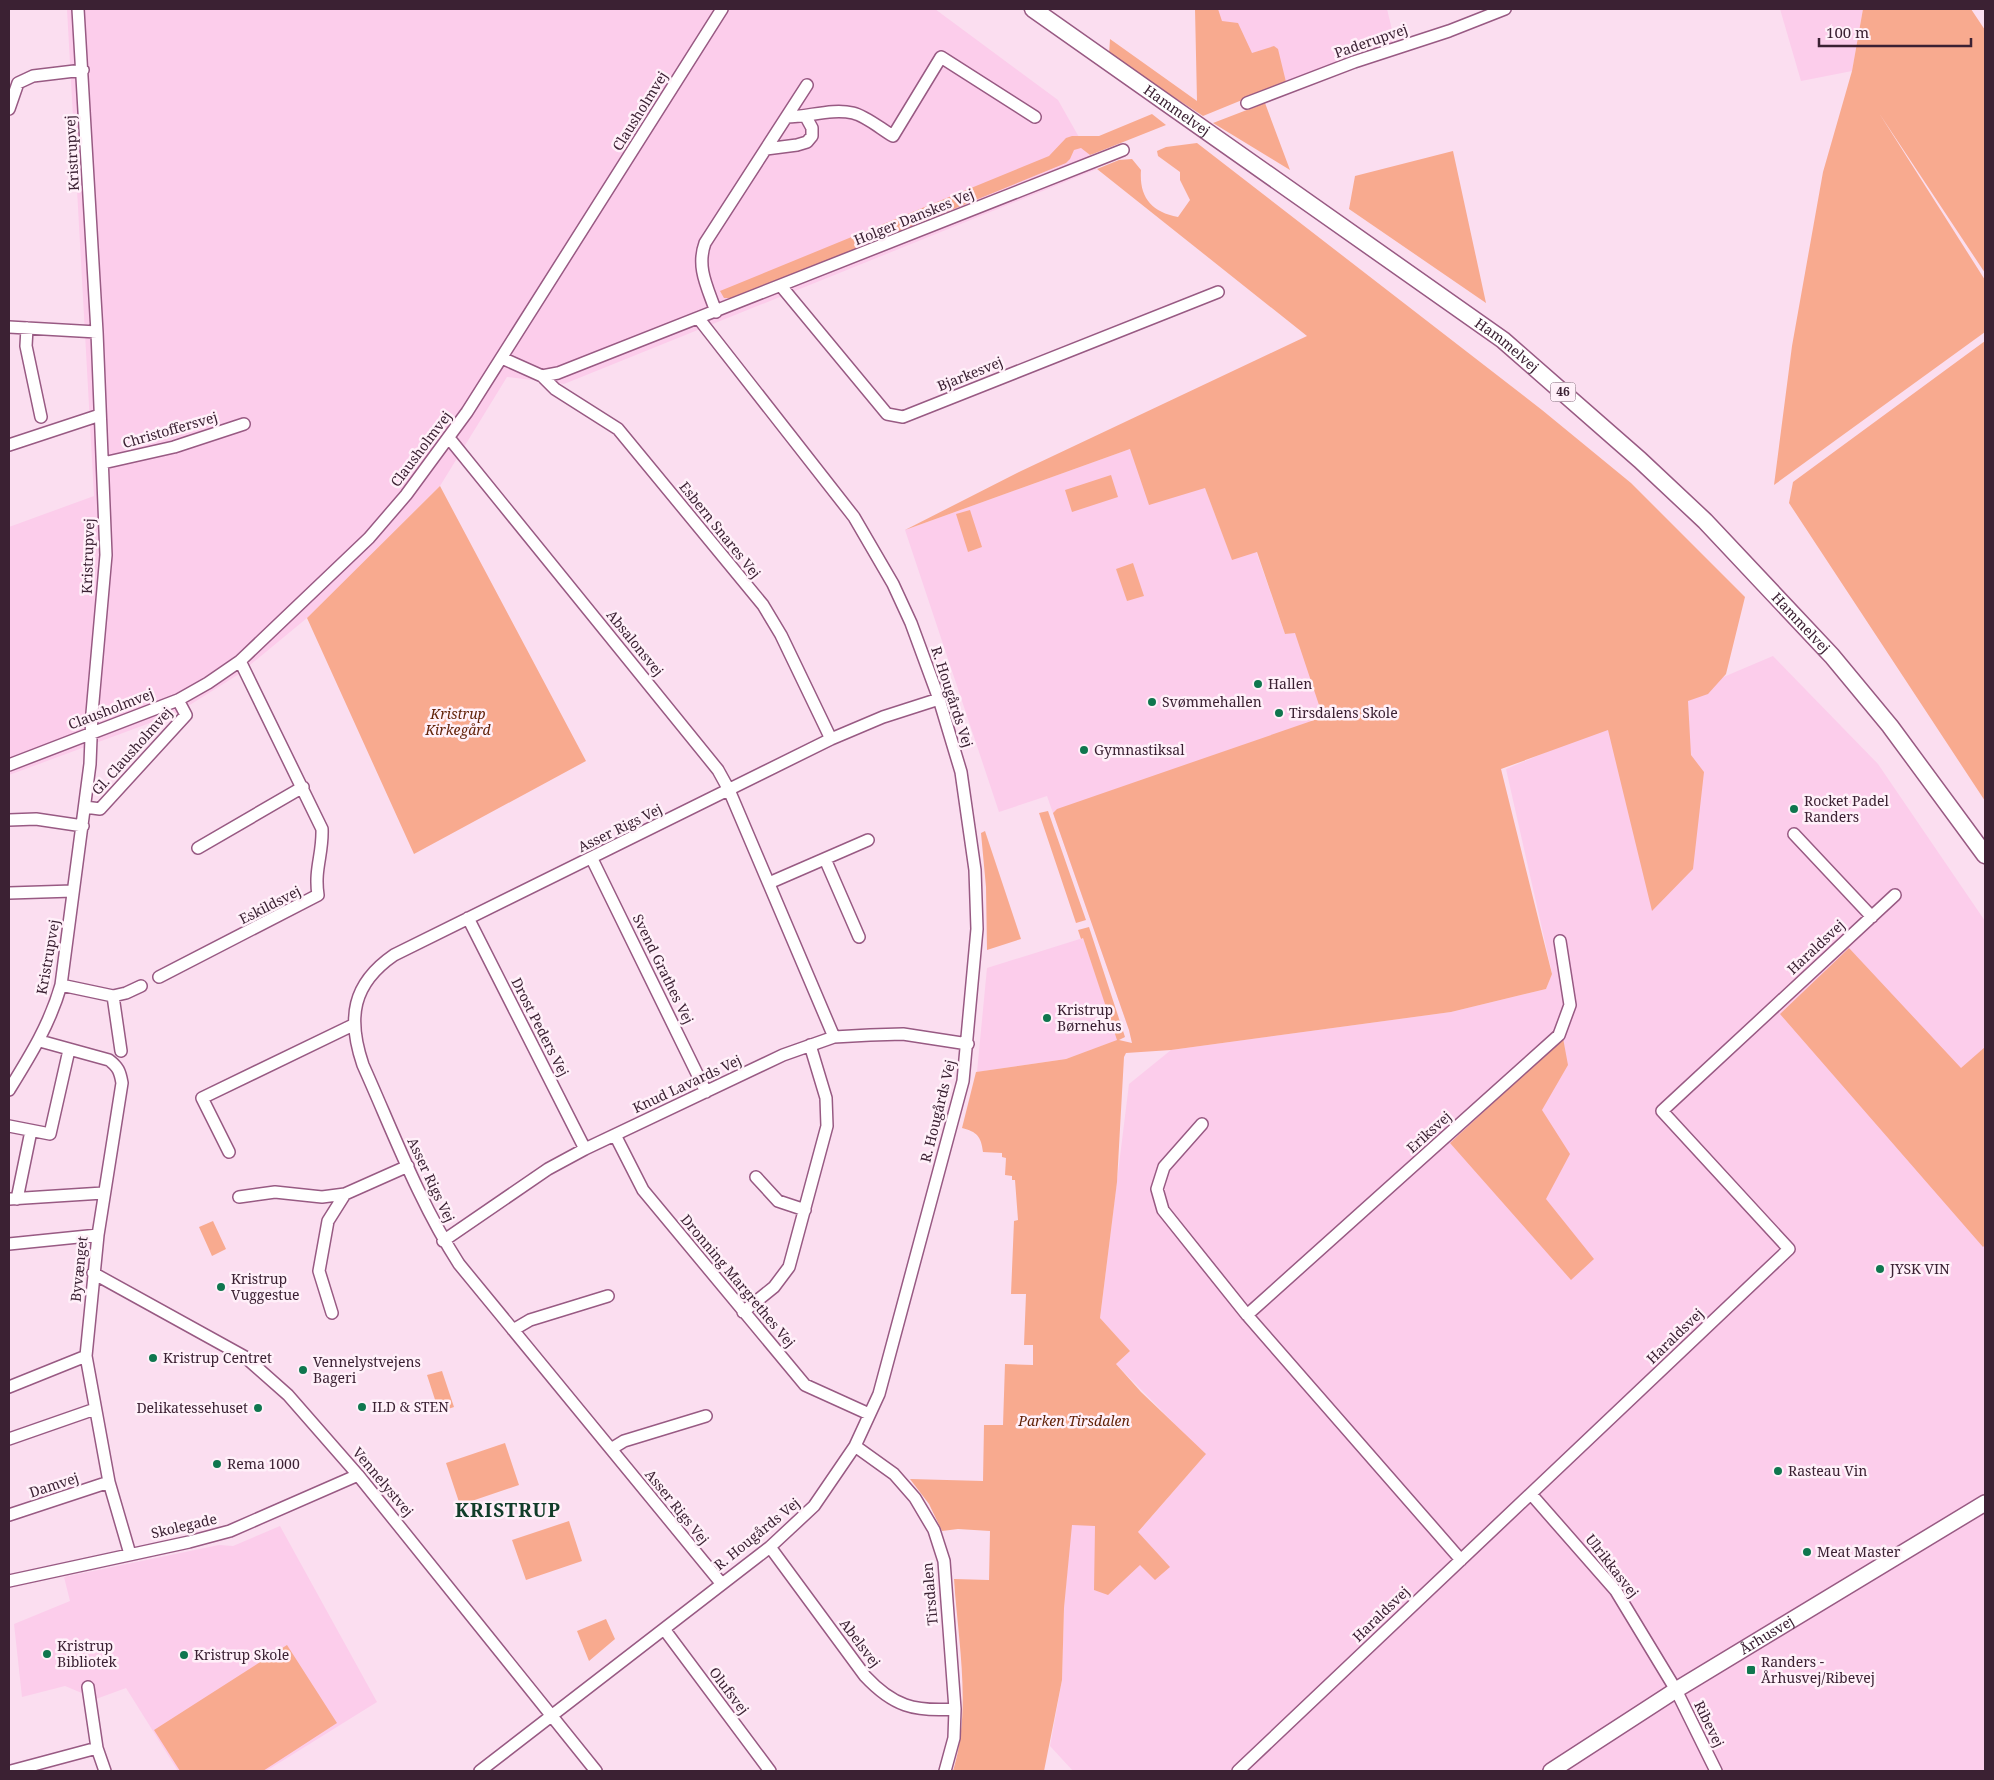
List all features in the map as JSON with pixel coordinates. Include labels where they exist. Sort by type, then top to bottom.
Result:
[{"type":"highway","name":"Hammelvej","points":[[1033,9],[1503,340],[1640,460],[1711,528],[1832,656],[1890,726],[1985,855]]},
{"type":"main road","name":"Århusvej","points":[[1550,1771],[1676,1690],[1985,1503]]},
{"type":"street","name":"Kristrupvej","points":[[9,1090],[40,1041],[54,1011],[61,985],[85,807],[106,555],[97,332],[78,9]]},
{"type":"street","name":"Clausholmvej","points":[[9,765],[178,700],[208,683],[240,661],[369,538],[450,438],[722,9]]},
{"type":"street","name":"Paderupvej","points":[[1247,103],[1354,62],[1449,31],[1505,9]]},
{"type":"street","points":[[787,117],[806,117],[837,111],[854,113],[893,136],[941,57],[1035,117]]},
{"type":"street","points":[[9,108],[18,83],[33,76],[83,70]]},
{"type":"street","points":[[716,312],[702,271],[700,257],[705,243],[807,85]]},
{"type":"street","points":[[766,149],[807,142],[812,136],[812,128],[806,117]]},
{"type":"street","name":"Holger Danskes Vej","points":[[542,376],[558,373],[699,319],[1123,150]]},
{"type":"street","name":"Bjarkesvej","points":[[781,286],[887,414],[903,417],[1218,292]]},
{"type":"street","name":"R. Hougårds Vej","points":[[480,1771],[770,1547],[814,1506],[855,1446],[879,1394],[963,1081],[968,1044],[977,929],[975,870],[961,772],[939,699],[911,622],[889,577],[854,517],[699,319]]},
{"type":"street","points":[[9,327],[97,332]]},
{"type":"street","points":[[27,328],[26,346],[41,417]]},
{"type":"street","points":[[502,358],[542,376]]},
{"type":"street","name":"Esbern Snares Vej","points":[[542,376],[555,390],[618,428],[763,605],[781,635],[831,739]]},
{"type":"street","points":[[9,446],[100,415]]},
{"type":"street","name":"Christoffersvej","points":[[103,463],[174,447],[244,424]]},
{"type":"street","name":"Absalonsvej","points":[[450,438],[718,770],[729,790],[834,1038]]},
{"type":"street","name":"Eskildsvej","points":[[159,977],[318,896],[315,878],[323,847],[322,829],[240,661]]},
{"type":"street","name":"Asser Rigs Vej","points":[[721,1583],[458,1264],[443,1241],[425,1207],[356,1046],[354,1025],[360,992],[379,966],[394,955],[592,859],[831,739],[883,717],[939,699]]},
{"type":"street","name":"Gl. Clausholmvej","points":[[85,807],[100,809],[186,715],[178,700]]},
{"type":"street","points":[[198,848],[302,787]]},
{"type":"street","points":[[9,820],[36,818],[83,826]]},
{"type":"street","points":[[1794,834],[1872,916]]},
{"type":"street","points":[[769,884],[868,840]]},
{"type":"street","name":"Svend Grathes Vej","points":[[592,859],[706,1092]]},
{"type":"street","points":[[825,859],[859,937]]},
{"type":"street","points":[[9,893],[73,891]]},
{"type":"street","name":"Haraldsvej","points":[[1238,1771],[1789,1249],[1662,1111],[1895,895]]},
{"type":"street","name":"Drost Peders Vej","points":[[468,918],[585,1148]]},
{"type":"street","name":"Eriksvej","points":[[1247,1315],[1559,1035],[1570,1005],[1560,941]]},
{"type":"street","points":[[61,985],[113,996],[126,993],[141,986]]},
{"type":"street","points":[[113,996],[121,1051]]},
{"type":"street","points":[[229,1152],[202,1098],[354,1025]]},
{"type":"street","name":"Knud Lavards Vej","points":[[443,1241],[548,1170],[585,1148],[782,1055],[834,1038],[903,1034],[968,1044]]},
{"type":"street","name":"Byvænget","points":[[40,1041],[109,1060],[117,1066],[122,1083],[98,1235],[86,1356],[109,1482],[130,1554]]},
{"type":"street","points":[[743,1312],[774,1287],[789,1266],[827,1126],[826,1098],[810,1045]]},
{"type":"street","points":[[9,1126],[50,1134],[69,1050]]},
{"type":"street","points":[[1202,1124],[1164,1167],[1157,1189],[1163,1210],[1247,1315],[1461,1560]]},
{"type":"street","points":[[31,1131],[13,1199],[104,1193]]},
{"type":"street","name":"Dronning Margrethes Vej","points":[[615,1134],[643,1190],[805,1385],[869,1414]]},
{"type":"street","points":[[239,1197],[275,1192],[322,1198],[345,1194],[408,1166]]},
{"type":"street","points":[[756,1177],[778,1201],[805,1210]]},
{"type":"street","points":[[332,1314],[319,1270],[328,1221],[345,1194]]},
{"type":"street","points":[[9,1244],[98,1235]]},
{"type":"street","name":"Vennelystvej","points":[[93,1273],[245,1357],[288,1395],[358,1475],[553,1715],[596,1771]]},
{"type":"street","points":[[513,1330],[530,1320],[608,1296]]},
{"type":"street","points":[[9,1387],[86,1356]]},
{"type":"street","points":[[9,1440],[95,1409]]},
{"type":"street","points":[[611,1449],[624,1441],[706,1416]]},
{"type":"street","name":"Tirsdalen","points":[[855,1446],[894,1474],[915,1498],[934,1530],[944,1560],[955,1709],[954,1738],[945,1771]]},
{"type":"street","name":"Skolegade","points":[[9,1581],[230,1531],[358,1475]]},
{"type":"street","name":"Damvej","points":[[9,1515],[109,1482]]},
{"type":"street","name":"Ulrikkasvej","points":[[1531,1494],[1616,1591],[1676,1690]]},
{"type":"street","name":"Abelsvej","points":[[770,1547],[865,1676],[880,1692],[912,1708],[930,1711],[955,1709]]},
{"type":"street","name":"Olufsvej","points":[[664,1628],[770,1771]]},
{"type":"street","points":[[88,1687],[96,1748],[105,1771]]},
{"type":"street","name":"Ribevej","points":[[1676,1690],[1716,1771]]},
{"type":"street","points":[[11,1771],[96,1748]]},
{"type":"shaded area","points":[[67,9],[935,9],[1058,100],[1097,169],[564,384],[507,377],[440,486],[307,618],[239,674],[177,713],[9,775],[9,527],[94,496]]},
{"type":"shaded area","points":[[1210,9],[1387,9],[1395,42],[1260,91]]},
{"type":"shaded area","points":[[1780,9],[1863,9],[1852,71],[1801,81]]},
{"type":"shaded area","points":[[1130,449],[1205,488],[1232,559],[1256,551],[1285,634],[1295,632],[1484,750],[1132,1043],[1047,796],[999,812],[905,530]]},
{"type":"shaded area","points":[[1773,656],[1878,764],[1985,921],[1985,1771],[1073,1771],[1050,1746],[1062,1680],[1064,1608],[1074,1491],[1126,1546],[1205,1455],[1116,1364],[1130,1351],[1100,1318],[1129,1084],[1171,1050],[1451,1012],[1546,989],[1552,973],[1506,769]]},
{"type":"shaded area","name":"Kristrup Børnehus","points":[[1083,938],[1118,1040],[1066,1059],[977,1072],[987,968]]},
{"type":"shaded area","name":"Kristrup Skole","points":[[280,1526],[377,1702],[266,1771],[178,1771],[126,1688],[96,1699],[65,1686],[22,1697],[14,1624],[70,1601],[64,1577],[219,1545],[233,1546]]},
{"type":"green space","points":[[1195,9],[1218,9],[1222,21],[1238,23],[1252,53],[1274,46],[1278,49],[1286,82],[1203,116],[1109,55],[1110,39],[1197,101]]},
{"type":"green space","points":[[1863,9],[1971,9],[1985,30],[1985,273],[1879,113],[1985,280],[1985,332],[1774,485],[1792,346],[1823,172],[1852,71]]},
{"type":"green space","points":[[1265,103],[1290,170],[1213,123]]},
{"type":"green space","points":[[1152,114],[1166,125],[1090,155],[1081,148],[1074,150],[1066,163],[736,298],[724,298],[720,291],[1049,156],[1066,138],[1072,136],[1099,136]]},
{"type":"green space","name":"Parken Tirsdalen","points":[[1197,143],[1542,410],[1631,483],[1745,597],[1726,674],[1708,694],[1688,701],[1691,755],[1704,772],[1693,869],[1652,911],[1608,730],[1501,769],[1552,974],[1546,989],[1451,1012],[1171,1050],[1126,1053],[1124,1057],[1117,1182],[1100,1318],[1130,1351],[1116,1364],[1141,1392],[1206,1454],[1138,1532],[1170,1567],[1155,1580],[1140,1565],[1108,1595],[1094,1590],[1095,1526],[1072,1525],[1064,1608],[1062,1680],[1044,1771],[953,1771],[959,1748],[963,1700],[954,1579],[989,1580],[990,1531],[958,1529],[942,1531],[929,1504],[910,1479],[983,1481],[984,1425],[1003,1425],[1005,1364],[1033,1365],[1033,1345],[1024,1345],[1026,1294],[1011,1294],[1014,1221],[1018,1220],[1015,1180],[1012,1180],[1012,1176],[1005,1175],[1006,1158],[1002,1157],[1002,1153],[983,1152],[977,1135],[962,1128],[976,1072],[1066,1059],[1117,1040],[1083,938],[1081,939],[1078,930],[1089,927],[1125,1037],[1119,1040],[1132,1043],[1053,813],[1057,809],[1323,717],[1295,633],[1285,634],[1257,552],[1232,560],[1205,488],[1149,505],[1130,449],[905,530],[1019,472],[1307,336],[1097,169],[1119,160],[1132,159],[1141,170],[1142,188],[1149,202],[1161,211],[1178,217],[1190,200],[1180,180],[1180,172],[1158,156],[1157,151],[1166,147]]},
{"type":"green space","points":[[1453,151],[1486,303],[1349,209],[1355,176]]},
{"type":"green space","points":[[1985,341],[1985,801],[1789,503],[1793,482]]},
{"type":"green space","points":[[1111,475],[1118,497],[1072,512],[1065,490]]},
{"type":"green space","name":"Kristrup Kirkegård","points":[[440,486],[586,761],[414,854],[307,618]]},
{"type":"green space","points":[[970,510],[982,547],[968,552],[956,514]]},
{"type":"green space","points":[[1133,563],[1144,596],[1127,601],[1116,569]]},
{"type":"green space","points":[[1048,811],[1086,920],[1076,923],[1039,813]]},
{"type":"green space","points":[[985,831],[1021,939],[987,950],[986,887],[981,833]]},
{"type":"green space","points":[[1849,948],[1961,1068],[1985,1047],[1985,1245],[1983,1247],[1780,1014]]},
{"type":"green space","points":[[1563,1038],[1568,1065],[1542,1110],[1570,1154],[1546,1199],[1594,1259],[1571,1280],[1450,1143]]},
{"type":"green space","points":[[213,1221],[226,1249],[212,1256],[199,1227]]},
{"type":"green space","points":[[442,1371],[454,1407],[439,1412],[427,1375]]},
{"type":"green space","points":[[505,1443],[519,1485],[460,1505],[446,1463]]},
{"type":"green space","points":[[569,1521],[582,1561],[526,1580],[512,1540]]},
{"type":"green space","points":[[606,1619],[615,1639],[589,1661],[577,1631]]},
{"type":"green space","points":[[287,1645],[337,1723],[263,1771],[180,1771],[154,1730]]},
{"type":"place","name":"Hallen","points":[[1258,684]]},
{"type":"place","name":"Svømmehallen","points":[[1152,702]]},
{"type":"place","name":"Tirsdalens Skole","points":[[1279,713]]},
{"type":"place","name":"Gymnastiksal","points":[[1084,750]]},
{"type":"place","name":"Rocket Padel Randers","points":[[1794,809]]},
{"type":"place","name":"Kristrup Børnehus","points":[[1047,1018]]},
{"type":"place","name":"JYSK VIN","points":[[1880,1269]]},
{"type":"place","name":"Kristrup Vuggestue","points":[[221,1287]]},
{"type":"place","name":"Kristrup Centret","points":[[153,1358]]},
{"type":"place","name":"Vennelystvejens Bageri","points":[[303,1370]]},
{"type":"place","name":"ILD & STEN","points":[[362,1407]]},
{"type":"place","name":"Delikatessehuset","points":[[258,1408]]},
{"type":"place","name":"Rema 1000","points":[[217,1464]]},
{"type":"place","name":"Rasteau Vin","points":[[1778,1471]]},
{"type":"place","name":"Meat Master","points":[[1807,1552]]},
{"type":"place","name":"Kristrup Bibliotek","points":[[47,1654]]},
{"type":"place","name":"Kristrup Skole","points":[[184,1655]]},
{"type":"place","name":"Randers - Århusvej/Ribevej","points":[[1751,1670]]},
{"type":"district","name":"KRISTRUP","points":[[508,1510]]}]
